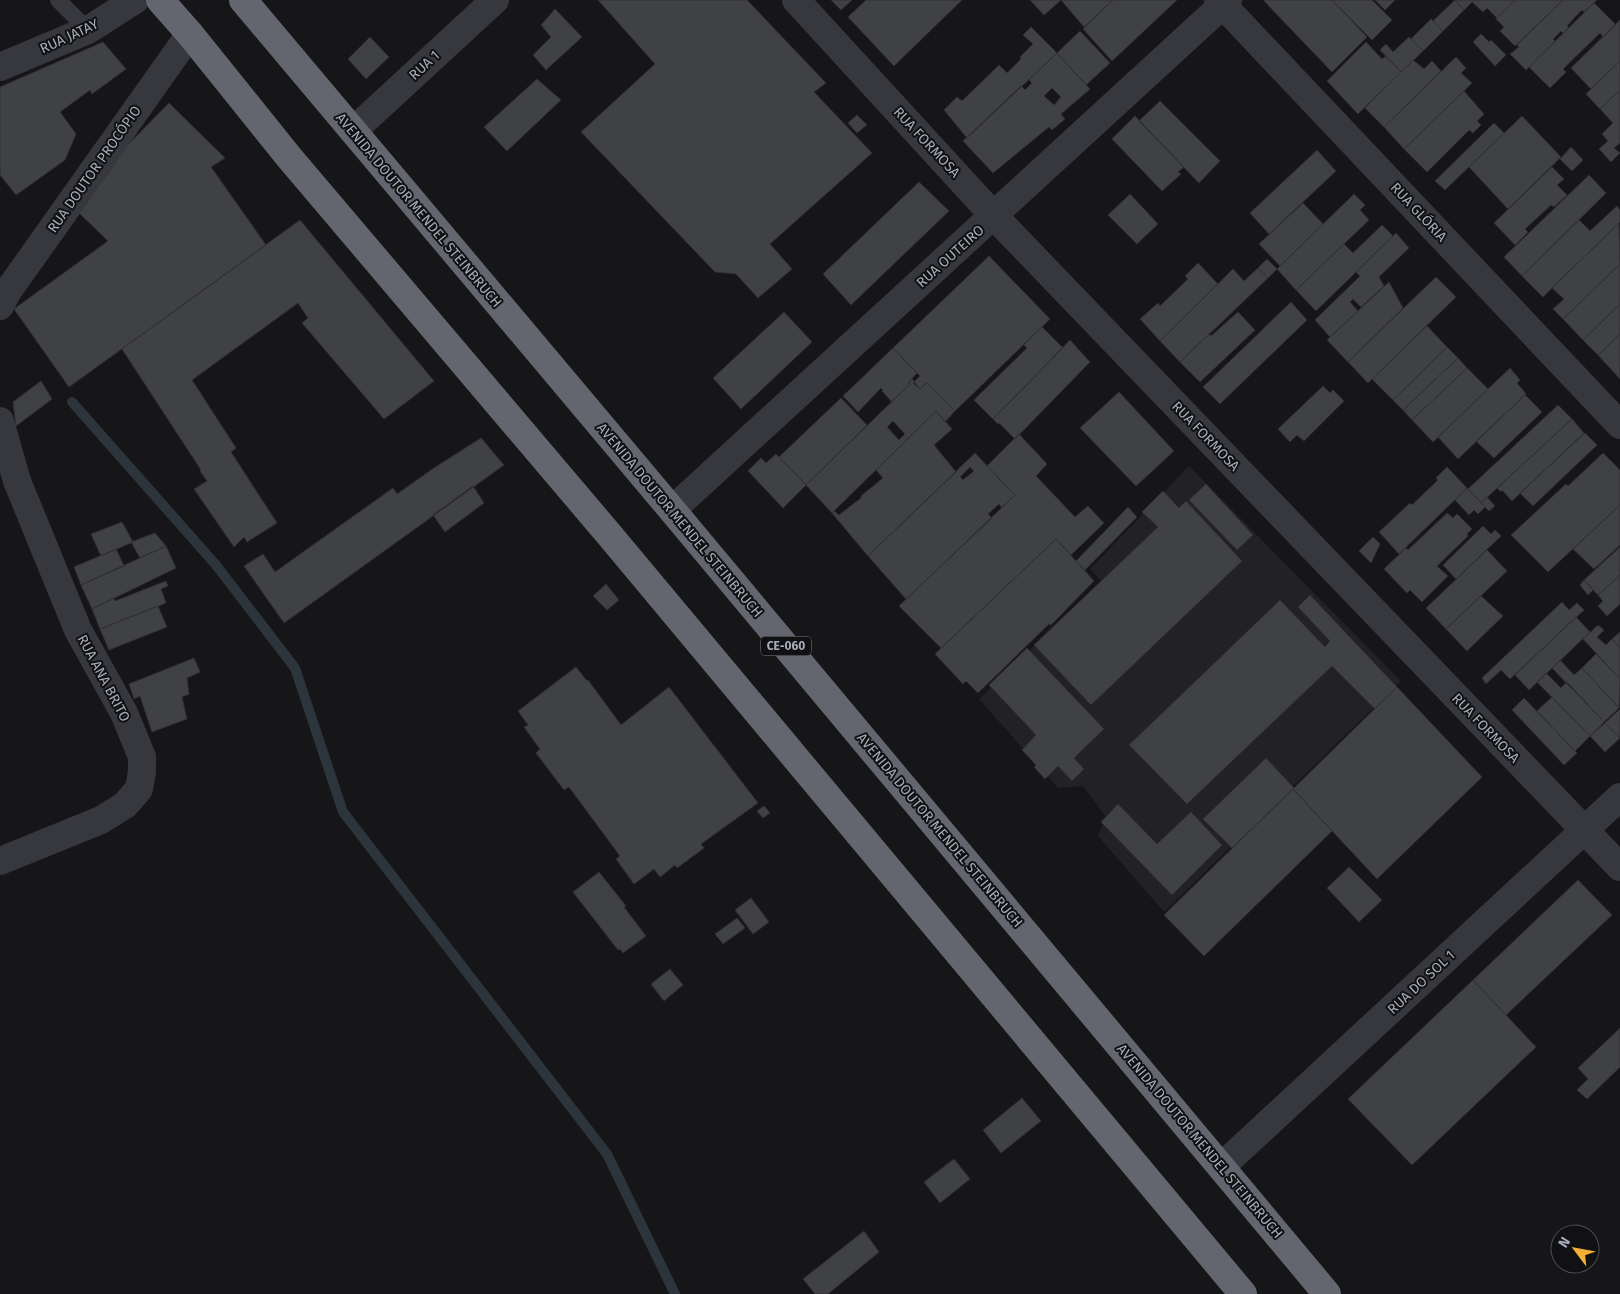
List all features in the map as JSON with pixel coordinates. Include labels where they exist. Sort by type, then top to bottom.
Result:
[{"type":"highway","points":[[160,0],[190,34],[288,156],[612,538],[1243,1294]]},
{"type":"highway","name":"AVENIDA DOUTOR MENDEL STEINBRUCH","points":[[242,0],[672,510],[1327,1294]]},
{"type":"street","name":"RUA JATAY","points":[[0,67],[88,30],[135,0]]},
{"type":"street","name":"RUA 1","points":[[353,131],[495,0]]},
{"type":"street","name":"RUA FORMOSA","points":[[796,0],[994,216],[1620,867]]},
{"type":"street","name":"RUA OUTEIRO","points":[[672,510],[994,216],[1223,2]]},
{"type":"street","name":"RUA GLÓRIA","points":[[1223,2],[1620,425]]},
{"type":"street","name":"RUA DOUTOR PROCÓPIO","points":[[0,306],[8,291],[190,34]]},
{"type":"street","name":"RUA ANA BRITO","points":[[0,421],[21,490],[78,630],[124,713],[142,757],[139,788],[124,805],[101,820],[0,861]]},
{"type":"street","name":"RUA DO SOL 1","points":[[1221,1167],[1620,797]]},
{"type":"lane","points":[[58,0],[88,30]]},
{"type":"shaded area","points":[[1189,466],[1401,681],[1164,912],[1098,836],[1106,817],[1083,786],[1058,788],[979,699],[1101,581],[1090,569]]},
{"type":"building","points":[[598,0],[747,0],[826,83],[814,92],[872,153],[770,244],[792,269],[758,298],[736,274],[715,272],[581,132],[655,64]]},
{"type":"building","points":[[831,0],[852,0],[841,10]]},
{"type":"building","points":[[866,0],[962,0],[894,66],[848,17]]},
{"type":"building","points":[[1030,0],[1061,0],[1044,15]]},
{"type":"building","points":[[1061,0],[1113,0],[1084,27]]},
{"type":"building","points":[[1113,0],[1177,0],[1112,61],[1083,29]]},
{"type":"building","points":[[1265,0],[1332,0],[1367,37],[1332,72]]},
{"type":"building","points":[[1332,0],[1372,0],[1392,20],[1372,40]]},
{"type":"building","points":[[1375,0],[1395,0],[1385,10]]},
{"type":"building","points":[[1455,0],[1474,0],[1464,10]]},
{"type":"building","points":[[1455,0],[1464,10],[1443,31],[1433,21]]},
{"type":"building","points":[[1474,0],[1515,0],[1497,18],[1487,8],[1483,12],[1472,2]]},
{"type":"building","points":[[1515,0],[1563,0],[1515,46],[1500,31],[1504,27],[1496,19]]},
{"type":"building","points":[[1563,0],[1597,0],[1584,12],[1582,10],[1567,26],[1569,28],[1563,33],[1561,31],[1553,39],[1555,41],[1526,70],[1510,54],[1519,47],[1517,45]]},
{"type":"building","points":[[1594,3],[1616,25],[1603,37],[1600,33],[1563,69],[1566,72],[1550,88],[1529,67]]},
{"type":"building","points":[[555,9],[582,37],[546,70],[533,55],[551,37],[541,25]]},
{"type":"building","points":[[1431,19],[1443,31],[1423,51],[1411,39]]},
{"type":"building","points":[[1620,20],[1620,61],[1591,89],[1571,68]]},
{"type":"building","points":[[1031,27],[1057,53],[967,138],[944,110],[957,97],[962,101],[999,65],[1007,73],[1033,44],[1023,35]]},
{"type":"building","points":[[1080,31],[1110,63],[1086,85],[1057,53]]},
{"type":"building","points":[[1481,34],[1489,42],[1491,40],[1506,55],[1495,66],[1473,42]]},
{"type":"building","points":[[370,37],[389,57],[366,79],[348,59]]},
{"type":"building","points":[[1409,37],[1423,51],[1401,72],[1380,50],[1386,44],[1393,52]]},
{"type":"building","points":[[103,42],[126,69],[92,94],[90,90],[60,112],[76,134],[65,160],[16,195],[0,175],[0,87]]},
{"type":"building","points":[[1366,42],[1382,59],[1386,56],[1401,72],[1358,114],[1327,81]]},
{"type":"building","points":[[1057,53],[1090,89],[1061,114],[1065,119],[1052,130],[1049,127],[993,173],[963,141],[1021,86],[1025,90],[1032,83],[1029,80]],"holes":[[[1052,88],[1061,97],[1054,105],[1044,96]]]},
{"type":"building","points":[[1456,57],[1466,68],[1461,73],[1472,83],[1404,149],[1384,127]]},
{"type":"building","points":[[1413,60],[1424,69],[1432,61],[1441,71],[1384,127],[1365,108]]},
{"type":"building","points":[[1620,61],[1620,90],[1600,109],[1586,94]]},
{"type":"building","points":[[537,79],[561,100],[507,151],[484,127]]},
{"type":"building","points":[[1620,90],[1620,143],[1614,148],[1620,153],[1611,162],[1599,149],[1608,141],[1602,134],[1613,123],[1600,109]]},
{"type":"building","points":[[1464,91],[1484,114],[1477,121],[1481,125],[1473,133],[1469,130],[1427,172],[1404,149]]},
{"type":"building","points":[[1160,101],[1220,161],[1199,183],[1139,121]]},
{"type":"building","points":[[169,103],[225,158],[211,167],[266,245],[69,387],[14,309],[108,241],[77,211],[111,162]]},
{"type":"building","points":[[857,115],[867,125],[857,133],[848,123]]},
{"type":"building","points":[[1135,116],[1184,167],[1178,172],[1181,174],[1162,191],[1112,139]]},
{"type":"building","points":[[1522,116],[1561,157],[1508,209],[1469,167]]},
{"type":"building","points":[[1494,123],[1504,133],[1445,190],[1435,181]]},
{"type":"building","points":[[1571,147],[1583,160],[1572,171],[1560,159]]},
{"type":"building","points":[[1317,150],[1336,171],[1269,234],[1250,213]]},
{"type":"building","points":[[1552,167],[1564,179],[1557,185],[1567,195],[1554,207],[1551,205],[1525,229],[1528,232],[1515,245],[1494,223]]},
{"type":"building","points":[[1589,175],[1606,193],[1522,276],[1504,257]]},
{"type":"building","points":[[919,182],[949,211],[851,305],[823,274]]},
{"type":"building","points":[[1130,194],[1158,224],[1137,244],[1108,215]]},
{"type":"building","points":[[1354,194],[1365,205],[1360,210],[1369,220],[1296,290],[1277,269]]},
{"type":"building","points":[[1303,203],[1323,224],[1280,266],[1259,244]]},
{"type":"building","points":[[1617,206],[1620,210],[1620,222],[1543,297],[1522,276],[1579,220],[1590,231]]},
{"type":"building","points":[[300,220],[434,381],[384,419],[302,323],[308,318],[298,303],[192,380],[236,448],[231,452],[277,523],[247,542],[244,537],[234,547],[194,489],[207,481],[201,470],[122,349]]},
{"type":"building","points":[[1619,223],[1620,264],[1563,319],[1553,309],[1564,299],[1552,288]]},
{"type":"building","points":[[1382,225],[1393,236],[1316,311],[1296,290],[1344,244],[1353,253]]},
{"type":"building","points":[[1396,233],[1409,248],[1379,277],[1384,286],[1361,307],[1353,299],[1350,302],[1358,311],[1330,337],[1315,320],[1360,276],[1356,272]]},
{"type":"building","points":[[989,256],[1050,319],[955,411],[927,383],[920,389],[913,383],[920,376],[893,348]]},
{"type":"building","points":[[1267,259],[1277,269],[1268,278],[1258,268]]},
{"type":"building","points":[[1198,263],[1218,284],[1160,341],[1140,319],[1158,303],[1160,306],[1188,279],[1185,276]]},
{"type":"building","points":[[1620,264],[1620,304],[1583,340],[1563,319]]},
{"type":"building","points":[[1258,268],[1268,278],[1180,362],[1160,341],[1233,269],[1244,281]]},
{"type":"building","points":[[1436,277],[1456,297],[1368,383],[1348,362]]},
{"type":"building","points":[[1389,282],[1403,308],[1348,362],[1327,340]]},
{"type":"building","points":[[1291,302],[1307,320],[1220,404],[1203,387]]},
{"type":"building","points":[[1620,304],[1620,334],[1598,355],[1583,340]]},
{"type":"building","points":[[784,312],[812,342],[741,409],[713,378]]},
{"type":"building","points":[[1238,312],[1255,330],[1200,382],[1180,362],[1209,334],[1211,336]]},
{"type":"building","points":[[1427,326],[1447,347],[1393,400],[1372,379]]},
{"type":"building","points":[[1042,327],[1063,348],[993,419],[974,400],[1027,348],[1024,345]]},
{"type":"building","points":[[1620,334],[1620,379],[1598,355]]},
{"type":"building","points":[[1070,340],[1090,362],[1015,439],[993,419]]},
{"type":"building","points":[[1447,347],[1458,358],[1403,410],[1393,400]]},
{"type":"building","points":[[893,348],[917,373],[909,382],[910,384],[892,402],[881,388],[858,412],[843,396]]},
{"type":"building","points":[[1458,358],[1467,368],[1412,420],[1403,410]]},
{"type":"building","points":[[1467,368],[1488,389],[1433,442],[1412,420]]},
{"type":"building","points":[[1510,368],[1520,380],[1517,383],[1526,394],[1458,459],[1438,437]]},
{"type":"building","points":[[912,379],[920,389],[927,383],[955,411],[945,422],[936,411],[832,513],[806,485],[910,384],[909,382]],"holes":[[[893,421],[905,434],[899,440],[887,427]]]},
{"type":"building","points":[[41,381],[52,399],[16,426],[13,402]]},
{"type":"building","points":[[1323,386],[1330,393],[1333,390],[1344,401],[1304,441],[1297,435],[1290,442],[1278,429]]},
{"type":"building","points":[[1119,392],[1174,451],[1136,486],[1080,428]]},
{"type":"building","points":[[1525,395],[1542,412],[1494,458],[1476,441]]},
{"type":"building","points":[[841,398],[867,425],[806,485],[779,457]]},
{"type":"building","points":[[1558,405],[1572,419],[1481,503],[1468,489]]},
{"type":"building","points":[[936,411],[952,429],[934,445],[956,472],[868,556],[832,513],[834,511],[839,515],[883,478],[876,470]]},
{"type":"building","points":[[1572,419],[1584,433],[1512,501],[1502,490],[1501,492],[1497,488]]},
{"type":"building","points":[[1585,433],[1597,445],[1533,506],[1520,493]]},
{"type":"building","points":[[1019,434],[1047,464],[1036,476],[1075,517],[1088,506],[1104,523],[1071,555],[1056,539],[941,648],[899,606],[1015,495],[987,466]]},
{"type":"building","points":[[481,438],[504,465],[284,623],[244,566],[263,554],[275,572],[393,488],[397,494]]},
{"type":"building","points":[[975,453],[1015,495],[1002,508],[999,504],[988,514],[992,518],[906,599],[868,556]],"holes":[[[970,467],[974,471],[963,480],[960,477]]]},
{"type":"building","points":[[1603,453],[1620,470],[1620,505],[1548,572],[1511,535]]},
{"type":"building","points":[[776,454],[806,485],[783,508],[748,471],[761,458],[766,463]]},
{"type":"building","points":[[1447,467],[1467,488],[1399,554],[1379,532],[1410,503],[1412,505],[1438,480],[1436,478]]},
{"type":"building","points":[[1206,484],[1253,535],[1237,550],[1189,500]]},
{"type":"building","points":[[473,486],[484,503],[445,532],[433,515]]},
{"type":"building","points":[[1467,488],[1485,507],[1478,514],[1474,510],[1469,515],[1455,500]]},
{"type":"building","points":[[1163,491],[1179,508],[1186,501],[1242,561],[1091,705],[1034,645],[1158,527],[1142,512]]},
{"type":"building","points":[[1487,497],[1495,506],[1489,511],[1481,503]]},
{"type":"building","points":[[1620,505],[1620,545],[1594,569],[1573,549]]},
{"type":"building","points":[[1128,507],[1137,517],[1085,570],[1076,561]]},
{"type":"building","points":[[1447,513],[1453,518],[1457,514],[1472,529],[1467,534],[1468,536],[1437,566],[1448,576],[1422,602],[1410,590],[1407,593],[1384,569],[1406,548],[1408,550]]},
{"type":"building","points":[[122,522],[133,542],[101,556],[91,534]]},
{"type":"building","points":[[1483,526],[1491,534],[1495,530],[1501,536],[1456,579],[1443,565]]},
{"type":"building","points":[[155,533],[166,546],[140,558],[131,542]]},
{"type":"building","points":[[1373,537],[1380,544],[1371,563],[1359,551]]},
{"type":"building","points":[[1056,539],[1094,581],[1051,625],[1049,624],[978,693],[966,681],[963,684],[935,654]]},
{"type":"building","points":[[166,546],[176,568],[92,609],[81,585]]},
{"type":"building","points":[[1620,547],[1620,575],[1598,595],[1584,580]]},
{"type":"building","points":[[116,549],[124,566],[81,585],[74,567]]},
{"type":"building","points":[[1487,550],[1507,571],[1446,629],[1426,608]]},
{"type":"building","points":[[1620,575],[1620,604],[1607,616],[1598,606],[1603,601],[1598,595]]},
{"type":"building","points":[[1584,580],[1593,590],[1588,595],[1580,585]]},
{"type":"building","points":[[166,581],[168,586],[161,589],[166,603],[100,629],[92,609],[114,598],[115,601]]},
{"type":"building","points":[[606,584],[619,600],[607,610],[593,596]]},
{"type":"building","points":[[1310,595],[1397,687],[1375,709],[1332,666],[1187,804],[1129,745],[1280,600],[1325,647],[1330,641],[1298,607]]},
{"type":"building","points":[[1481,596],[1503,616],[1467,651],[1446,629]]},
{"type":"building","points":[[1562,602],[1569,610],[1577,603],[1584,610],[1510,679],[1501,670],[1486,684],[1482,678]]},
{"type":"building","points":[[158,606],[167,627],[109,650],[100,629]]},
{"type":"building","points":[[1576,617],[1590,632],[1529,690],[1515,675]]},
{"type":"building","points":[[1598,625],[1604,630],[1597,637],[1606,645],[1612,639],[1620,648],[1620,679],[1583,639]]},
{"type":"building","points":[[1620,632],[1620,648],[1612,639]]},
{"type":"building","points":[[1027,648],[1104,729],[1074,758],[1084,769],[1072,781],[1058,766],[1045,779],[1034,767],[1036,765],[1022,750],[1036,735],[989,685]]},
{"type":"building","points":[[1596,654],[1620,679],[1619,708],[1582,668]]},
{"type":"building","points":[[194,658],[200,672],[187,678],[189,694],[182,697],[187,719],[152,732],[140,696],[134,699],[129,684]]},
{"type":"building","points":[[1560,660],[1574,675],[1582,668],[1619,708],[1604,722],[1552,668]]},
{"type":"building","points":[[576,667],[588,680],[621,725],[669,687],[758,803],[701,844],[704,848],[677,868],[675,865],[660,877],[654,869],[634,884],[616,859],[620,856],[569,787],[564,790],[536,753],[540,749],[524,727],[528,725],[518,711]]},
{"type":"building","points":[[1546,673],[1561,688],[1567,682],[1604,722],[1590,736],[1537,682]]},
{"type":"building","points":[[1397,687],[1482,777],[1377,879],[1293,789]]},
{"type":"building","points":[[1552,697],[1590,736],[1575,751],[1537,711]]},
{"type":"building","points":[[1524,698],[1577,753],[1564,765],[1512,710]]},
{"type":"building","points":[[1620,709],[1620,738],[1605,723]]},
{"type":"building","points":[[1605,723],[1620,738],[1605,752],[1590,736]]},
{"type":"building","points":[[1266,758],[1294,788],[1232,848],[1203,819]]},
{"type":"building","points":[[1293,789],[1332,831],[1204,956],[1164,915]]},
{"type":"building","points":[[1118,804],[1157,844],[1191,812],[1222,845],[1172,895],[1101,822]]},
{"type":"building","points":[[764,806],[770,813],[763,818],[757,811]]},
{"type":"building","points":[[1349,867],[1382,900],[1359,922],[1327,888]]},
{"type":"building","points":[[599,872],[626,906],[624,907],[646,936],[623,953],[620,949],[618,950],[573,892]]},
{"type":"building","points":[[1578,880],[1612,915],[1506,1015],[1473,980]]},
{"type":"building","points":[[751,898],[769,922],[753,934],[735,910]]},
{"type":"building","points":[[737,918],[745,928],[723,944],[715,934]]},
{"type":"building","points":[[670,969],[683,985],[664,1001],[651,984]]},
{"type":"building","points":[[1473,980],[1536,1047],[1412,1165],[1348,1099]]},
{"type":"building","points":[[1620,1028],[1620,1067],[1587,1099],[1577,1090],[1588,1079],[1578,1068]]},
{"type":"building","points":[[1022,1098],[1041,1121],[1001,1153],[983,1130]]},
{"type":"building","points":[[954,1159],[970,1179],[940,1203],[924,1182]]},
{"type":"building","points":[[864,1231],[879,1252],[828,1294],[815,1294],[803,1279]]},
{"type":"waterway","points":[[72,402],[216,565],[295,668],[343,812],[607,1154],[675,1294]]}]
